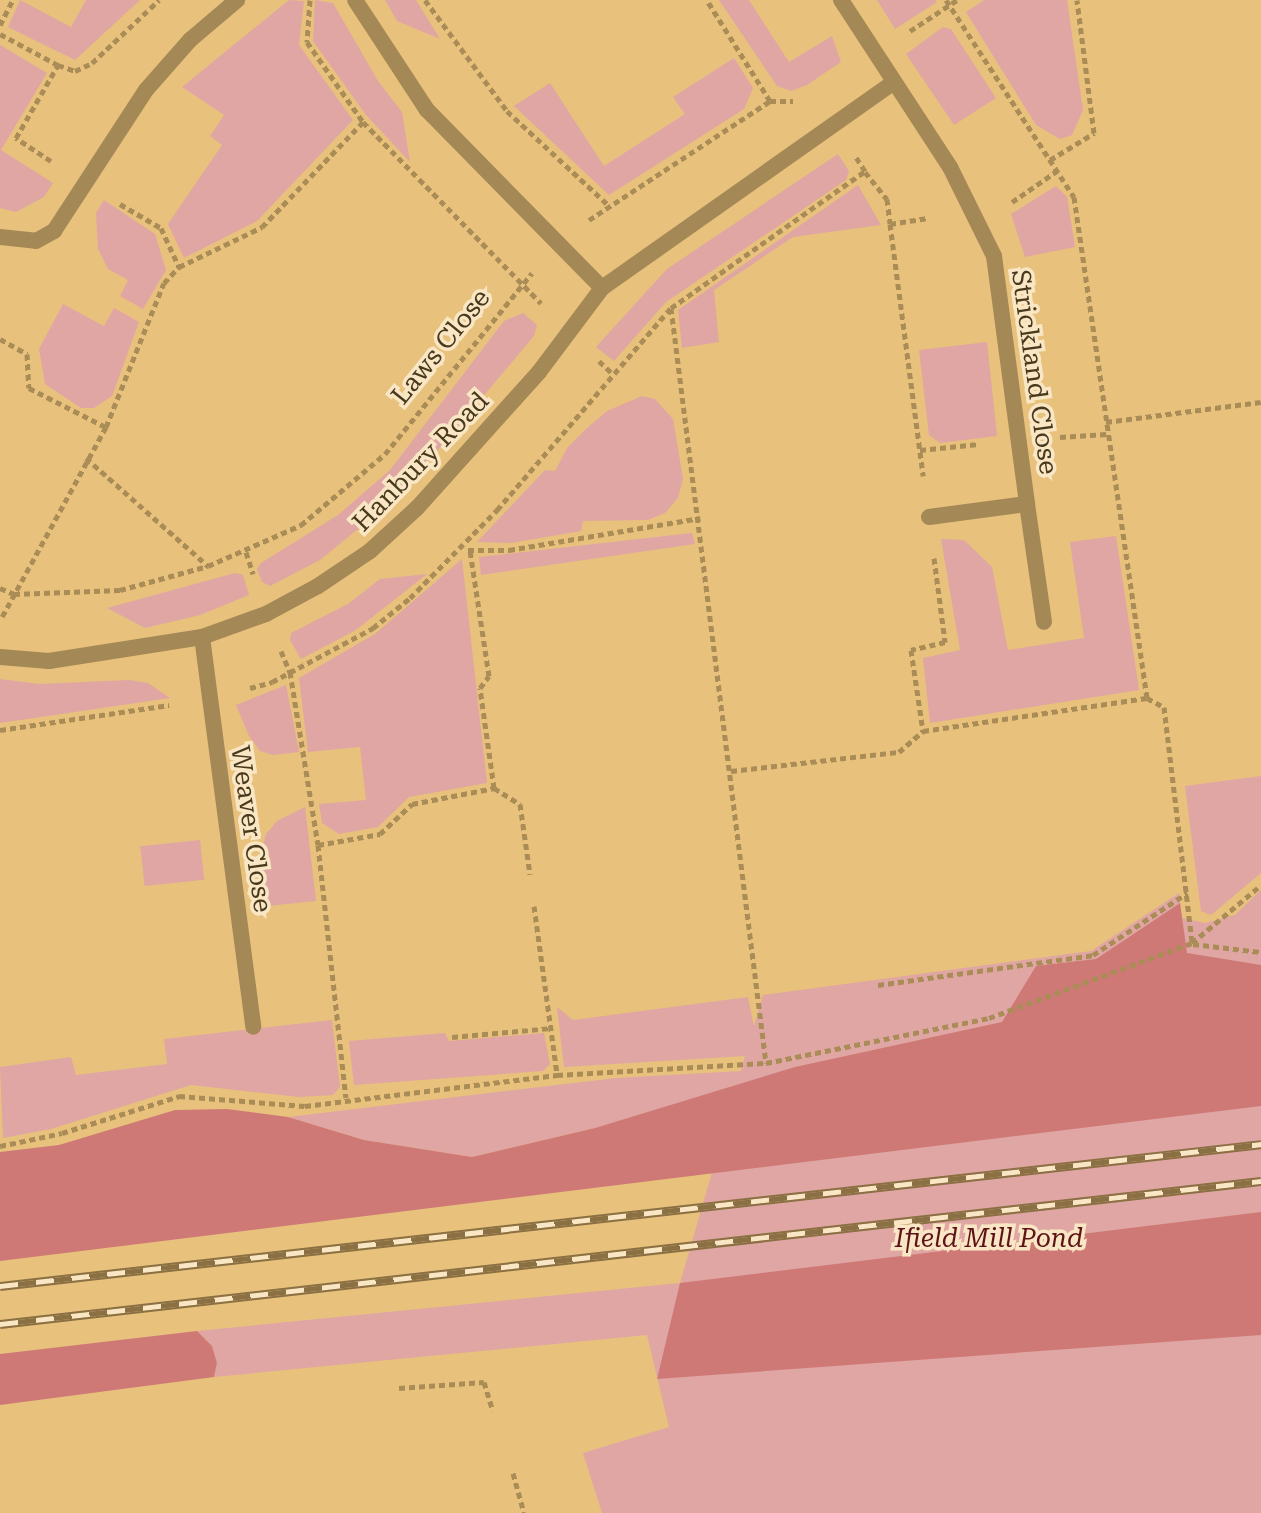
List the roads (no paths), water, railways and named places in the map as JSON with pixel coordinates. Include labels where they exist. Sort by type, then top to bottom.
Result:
[{"type":"street","points":[[0,237],[36,241],[54,231],[146,90],[190,40],[237,0]]},
{"type":"street","points":[[355,0],[427,110],[500,189],[560,243],[602,288]]},
{"type":"street","name":"Strickland Close","points":[[841,0],[950,167],[994,256],[1044,622]]},
{"type":"street","name":"Hanbury Road","points":[[0,657],[49,661],[202,637],[266,614],[370,551],[417,508],[568,333],[602,288],[894,82]]},
{"type":"street","name":"Strickland Close","points":[[929,517],[1027,504]]},
{"type":"street","name":"Weaver Close","points":[[202,637],[253,1027]]},
{"type":"railway","points":[[0,1286],[1261,1144]]},
{"type":"railway","points":[[0,1324],[1261,1181]]},
{"type":"park label","name":"Ifield Mill Pond","points":[[989,1239]]}]
